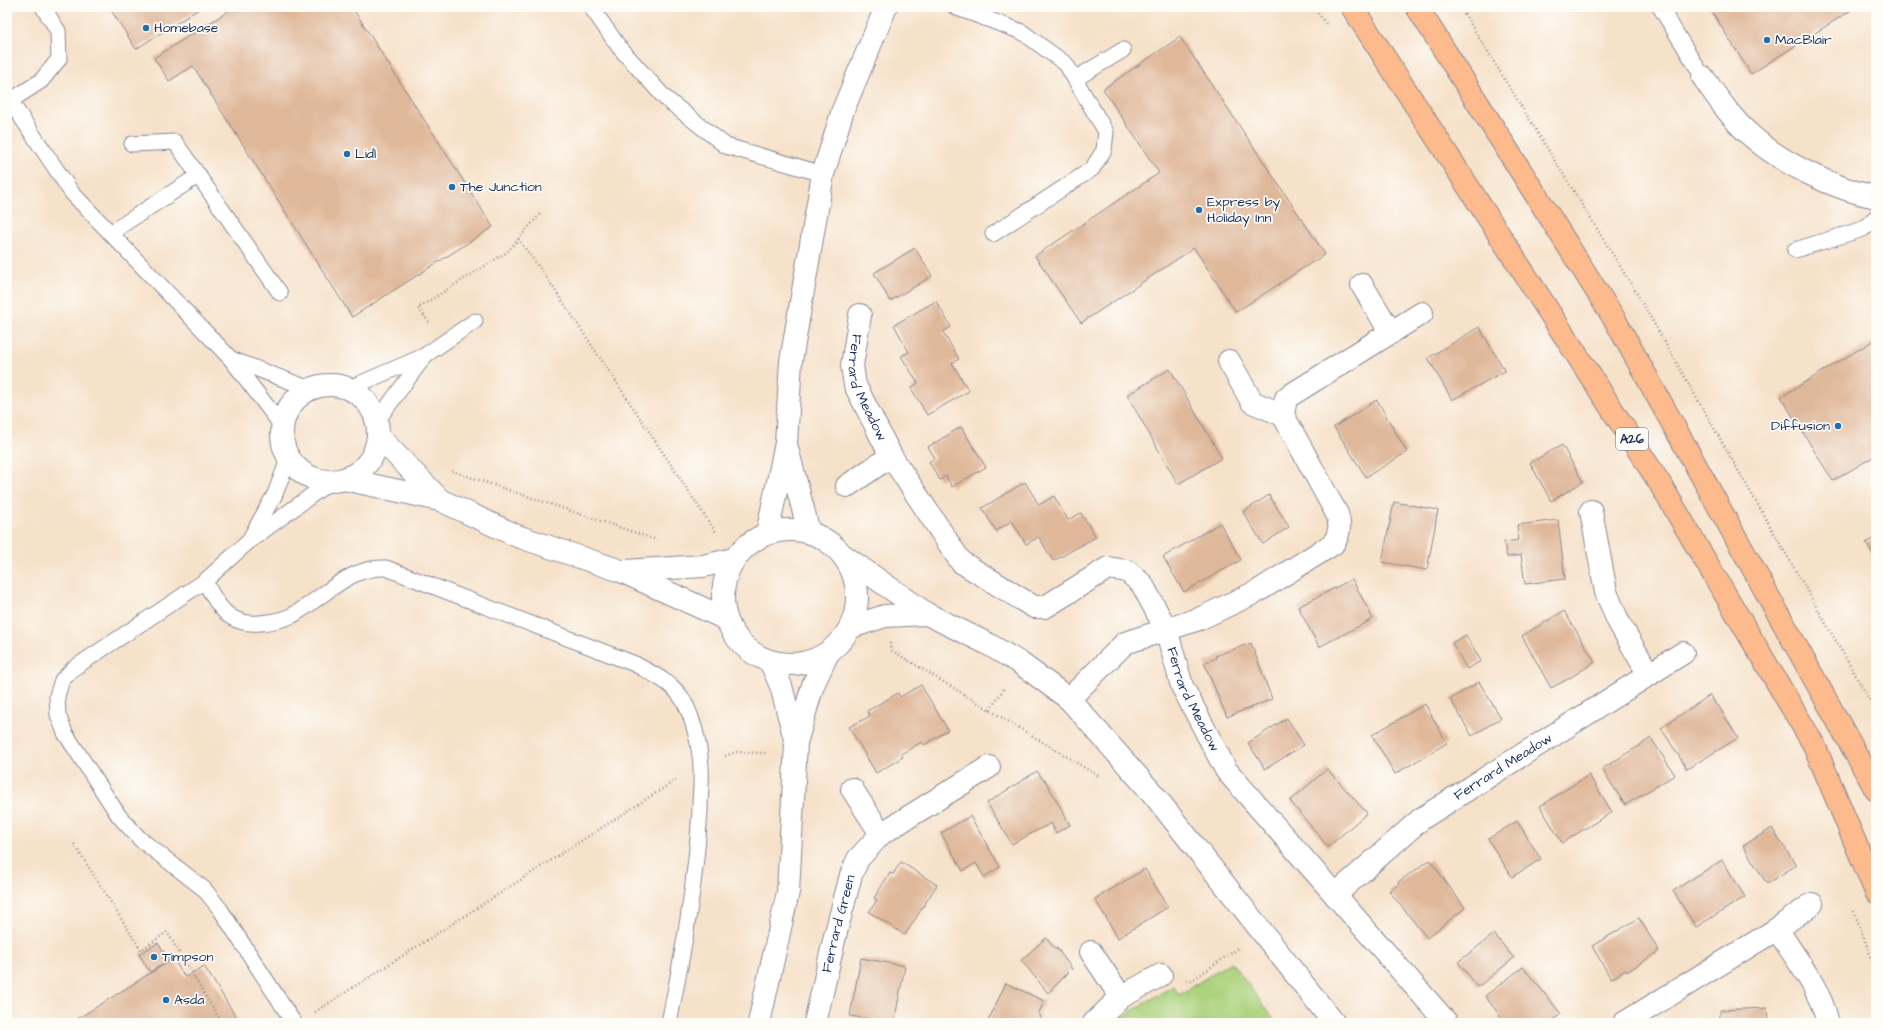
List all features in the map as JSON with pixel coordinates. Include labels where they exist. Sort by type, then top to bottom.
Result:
[{"type":"highway","points":[[1347,7],[1371,36]]},
{"type":"highway","name":"A26","points":[[1352,7],[1659,482],[1814,745],[1876,892]]},
{"type":"highway","points":[[1417,7],[1615,320],[1876,790]]},
{"type":"street","points":[[767,534],[786,443],[790,361],[823,174],[843,110],[886,7]]},
{"type":"street","points":[[1703,77],[1728,112],[1749,134],[1771,151],[1800,168],[1842,187],[1876,197]]},
{"type":"street","points":[[1362,285],[1391,333]]},
{"type":"street","points":[[1229,361],[1252,402],[1283,415],[1286,398],[1422,313]]},
{"type":"street","name":"Ferrard Meadow","points":[[860,315],[852,366],[855,385],[891,456],[960,562],[1034,607],[1045,606],[1108,568],[1127,571],[1142,584],[1166,629],[1182,686],[1226,770],[1447,1023]]},
{"type":"street","points":[[440,500],[378,429],[371,408],[362,396],[350,388],[336,385],[323,385],[310,389],[297,398],[287,410],[282,426],[283,442],[289,457],[296,467],[306,475],[318,480],[337,480],[440,500],[517,536],[621,571],[726,619]]},
{"type":"street","name":"Ferrard Meadow","points":[[1069,699],[1125,643],[1199,619],[1258,591],[1333,544],[1338,537],[1341,524],[1283,415]]},
{"type":"street","points":[[337,480],[357,473],[368,463],[375,450],[378,429]]},
{"type":"street","points":[[786,443],[809,532]]},
{"type":"street","name":"Ferrard Meadow","points":[[847,486],[891,456]]},
{"type":"street","points":[[1591,511],[1606,592],[1618,620],[1649,674]]},
{"type":"street","points":[[844,556],[854,572],[858,591],[857,609],[851,627],[841,643],[827,655],[810,662],[792,665],[771,663],[751,653],[736,638],[726,619],[722,598],[725,577],[734,559],[749,544],[767,534],[788,529],[809,532],[829,541],[844,556],[927,614],[988,644],[1020,663],[1069,699],[1154,795],[1334,1023]]},
{"type":"street","points":[[621,571],[703,566],[734,559]]},
{"type":"street","points":[[851,627],[885,616],[927,614]]},
{"type":"street","name":"Ferrard Meadow","points":[[1335,895],[1421,819],[1683,654]]},
{"type":"street","points":[[760,1023],[788,892],[795,748],[813,685],[827,655]]},
{"type":"street","points":[[771,663],[781,686],[795,748]]},
{"type":"street","name":"Ferrard Green","points":[[815,1023],[835,936],[851,875],[858,859],[881,834],[989,767]]},
{"type":"street","points":[[852,789],[881,834]]},
{"type":"street","points":[[1624,1023],[1777,929],[1812,904]]},
{"type":"street","points":[[1777,929],[1815,987],[1825,1010],[1828,1023]]},
{"type":"street","points":[[1091,952],[1121,997]]},
{"type":"street","points":[[1094,1023],[1121,997],[1161,975]]},
{"type":"lane","points":[[43,7],[58,31],[58,59],[41,80],[8,98],[72,193],[231,359],[282,426]]},
{"type":"lane","points":[[591,7],[619,47],[665,98],[726,146],[823,174]]},
{"type":"lane","points":[[955,7],[1022,32],[1066,64],[1106,132],[1104,150],[1092,169],[993,234]]},
{"type":"lane","points":[[1660,7],[1703,77]]},
{"type":"lane","points":[[1075,79],[1123,50]]},
{"type":"lane","points":[[132,144],[175,142],[199,174],[280,293]]},
{"type":"lane","points":[[110,233],[199,174]]},
{"type":"lane","points":[[1795,250],[1863,229],[1876,217]]},
{"type":"lane","points":[[350,388],[424,356],[475,321]]},
{"type":"lane","points":[[378,429],[424,356]]},
{"type":"lane","points":[[231,359],[310,389]]},
{"type":"lane","points":[[248,542],[274,494],[289,457]]},
{"type":"lane","points":[[294,1023],[220,909],[204,890],[140,839],[114,810],[65,733],[58,714],[57,696],[62,680],[74,668],[205,581],[248,542],[337,480]]},
{"type":"lane","points":[[205,581],[214,598],[226,613],[241,622],[252,624],[280,620],[293,615],[358,572],[371,568],[386,568],[635,664],[657,676],[678,693],[690,716],[701,764],[699,832],[692,894],[669,1023]]},
{"type":"path","points":[[1313,7],[1332,31]]},
{"type":"path","points":[[1460,7],[1636,292],[1876,711]]},
{"type":"path","points":[[445,342],[418,308],[507,252],[540,214]]},
{"type":"path","points":[[518,239],[545,275],[734,559]]},
{"type":"path","points":[[451,471],[654,538],[661,542]]},
{"type":"path","points":[[885,616],[892,650],[1096,776],[1103,778]]},
{"type":"path","points":[[312,1014],[701,764],[736,752],[795,748]]},
{"type":"path","points":[[74,844],[141,950],[167,932],[222,1023]]},
{"type":"path","points":[[1852,905],[1876,971]]},
{"type":"path","points":[[1161,975],[1191,981],[1262,933]]},
{"type":"green space","points":[[1231,962],[1277,1023],[1117,1023],[1122,1017],[1173,986],[1179,995]]},
{"type":"building","name":"Homebase","points":[[109,7],[202,7],[136,49]]},
{"type":"building","name":"Lidl","points":[[235,7],[352,7],[493,227],[352,317],[193,66],[169,81],[154,58]]},
{"type":"building","name":"MacBlair","points":[[1709,7],[1856,7],[1751,74]]},
{"type":"building","name":"Express by Holiday Inn","points":[[1180,37],[1325,254],[1236,312],[1194,248],[1081,323],[1035,256],[1159,173],[1103,89]]},
{"type":"building","points":[[915,248],[932,276],[890,301],[874,273]]},
{"type":"building","points":[[936,301],[951,327],[943,332],[959,359],[952,363],[969,391],[927,415],[911,388],[918,383],[901,356],[909,352],[894,325]]},
{"type":"building","points":[[1479,327],[1505,371],[1452,400],[1428,358]]},
{"type":"building","name":"Diffusion","points":[[1876,339],[1876,455],[1833,481],[1781,397]]},
{"type":"building","points":[[1170,369],[1222,458],[1178,484],[1127,395]]},
{"type":"building","points":[[1377,400],[1407,452],[1366,477],[1334,427]]},
{"type":"building","points":[[961,427],[986,467],[952,487],[946,476],[940,480],[929,462],[935,458],[928,447]]},
{"type":"building","points":[[1562,445],[1583,482],[1551,501],[1530,463]]},
{"type":"building","points":[[1025,482],[1039,505],[1054,496],[1068,520],[1081,513],[1096,537],[1053,561],[1039,537],[1026,544],[1012,521],[996,531],[982,508]]},
{"type":"building","points":[[1269,495],[1289,527],[1263,544],[1243,512]]},
{"type":"building","points":[[1394,502],[1438,510],[1427,570],[1382,562]]},
{"type":"building","points":[[1558,520],[1565,579],[1525,584],[1521,555],[1507,557],[1504,542],[1519,540],[1517,525]]},
{"type":"building","points":[[1220,523],[1241,560],[1184,592],[1163,557]]},
{"type":"building","points":[[1876,536],[1876,559],[1866,543]]},
{"type":"building","points":[[1352,579],[1373,619],[1319,647],[1298,607]]},
{"type":"building","points":[[1564,611],[1595,662],[1551,688],[1522,636]]},
{"type":"building","points":[[1466,635],[1481,661],[1467,669],[1452,643]]},
{"type":"building","points":[[1251,643],[1272,699],[1227,717],[1204,663],[1216,658],[1215,656]]},
{"type":"building","points":[[1479,682],[1501,718],[1472,736],[1450,699]]},
{"type":"building","points":[[921,685],[948,730],[924,745],[922,742],[901,754],[903,757],[876,773],[849,727],[870,716],[867,711],[898,693],[900,697]]},
{"type":"building","points":[[1710,695],[1717,706],[1718,705],[1738,738],[1687,769],[1661,728]]},
{"type":"building","points":[[1425,704],[1447,743],[1395,774],[1372,735]]},
{"type":"building","points":[[1287,718],[1304,745],[1265,769],[1248,743]]},
{"type":"building","points":[[1651,738],[1675,775],[1625,805],[1602,769]]},
{"type":"building","points":[[1327,769],[1367,813],[1328,847],[1290,801]]},
{"type":"building","points":[[1037,771],[1044,781],[1045,780],[1070,825],[1056,833],[1051,823],[1012,844],[987,803]]},
{"type":"building","points":[[1589,775],[1612,812],[1562,843],[1540,806]]},
{"type":"building","points":[[970,816],[1000,867],[984,877],[976,863],[963,871],[941,833]]},
{"type":"building","points":[[1517,821],[1541,859],[1512,877],[1488,839]]},
{"type":"building","points":[[1772,828],[1796,865],[1767,884],[1743,846]]},
{"type":"building","points":[[1430,860],[1465,908],[1427,938],[1389,891],[1399,884],[1398,882]]},
{"type":"building","points":[[1722,860],[1745,897],[1696,927],[1673,891]]},
{"type":"building","points":[[901,862],[937,885],[905,935],[869,912],[877,900],[874,898],[890,873],[893,874]]},
{"type":"building","points":[[1145,869],[1168,907],[1118,938],[1095,899]]},
{"type":"building","points":[[1639,918],[1659,951],[1627,972],[1626,970],[1611,979],[1592,946]]},
{"type":"building","points":[[1494,934],[1514,958],[1478,987],[1458,962]]},
{"type":"building","points":[[1046,938],[1056,950],[1057,948],[1072,969],[1048,993],[1021,960]]},
{"type":"building","name":"Timpson","points":[[158,943],[169,960],[150,972],[139,954]]},
{"type":"building","points":[[861,958],[905,966],[894,1023],[850,1016]]},
{"type":"building","name":"Asda","points":[[173,959],[185,977],[204,966],[240,1023],[71,1023]]},
{"type":"building","points":[[1523,967],[1561,1014],[1549,1023],[1502,1023],[1504,1021],[1485,996]]},
{"type":"building","points":[[1006,983],[1044,1001],[1038,1015],[1041,1016],[1038,1023],[987,1023]]},
{"type":"building","points":[[1767,1008],[1768,1023],[1720,1023],[1720,1010]]},
{"type":"place","name":"Homebase","points":[[146,28]]},
{"type":"place","name":"MacBlair","points":[[1767,40]]},
{"type":"place","name":"Lidl","points":[[347,154]]},
{"type":"place","name":"The Junction","points":[[452,187]]},
{"type":"place","name":"Express by Holiday Inn","points":[[1199,210]]},
{"type":"place","name":"Diffusion","points":[[1838,426]]},
{"type":"place","name":"Timpson","points":[[154,957]]},
{"type":"place","name":"Asda","points":[[166,1000]]}]
